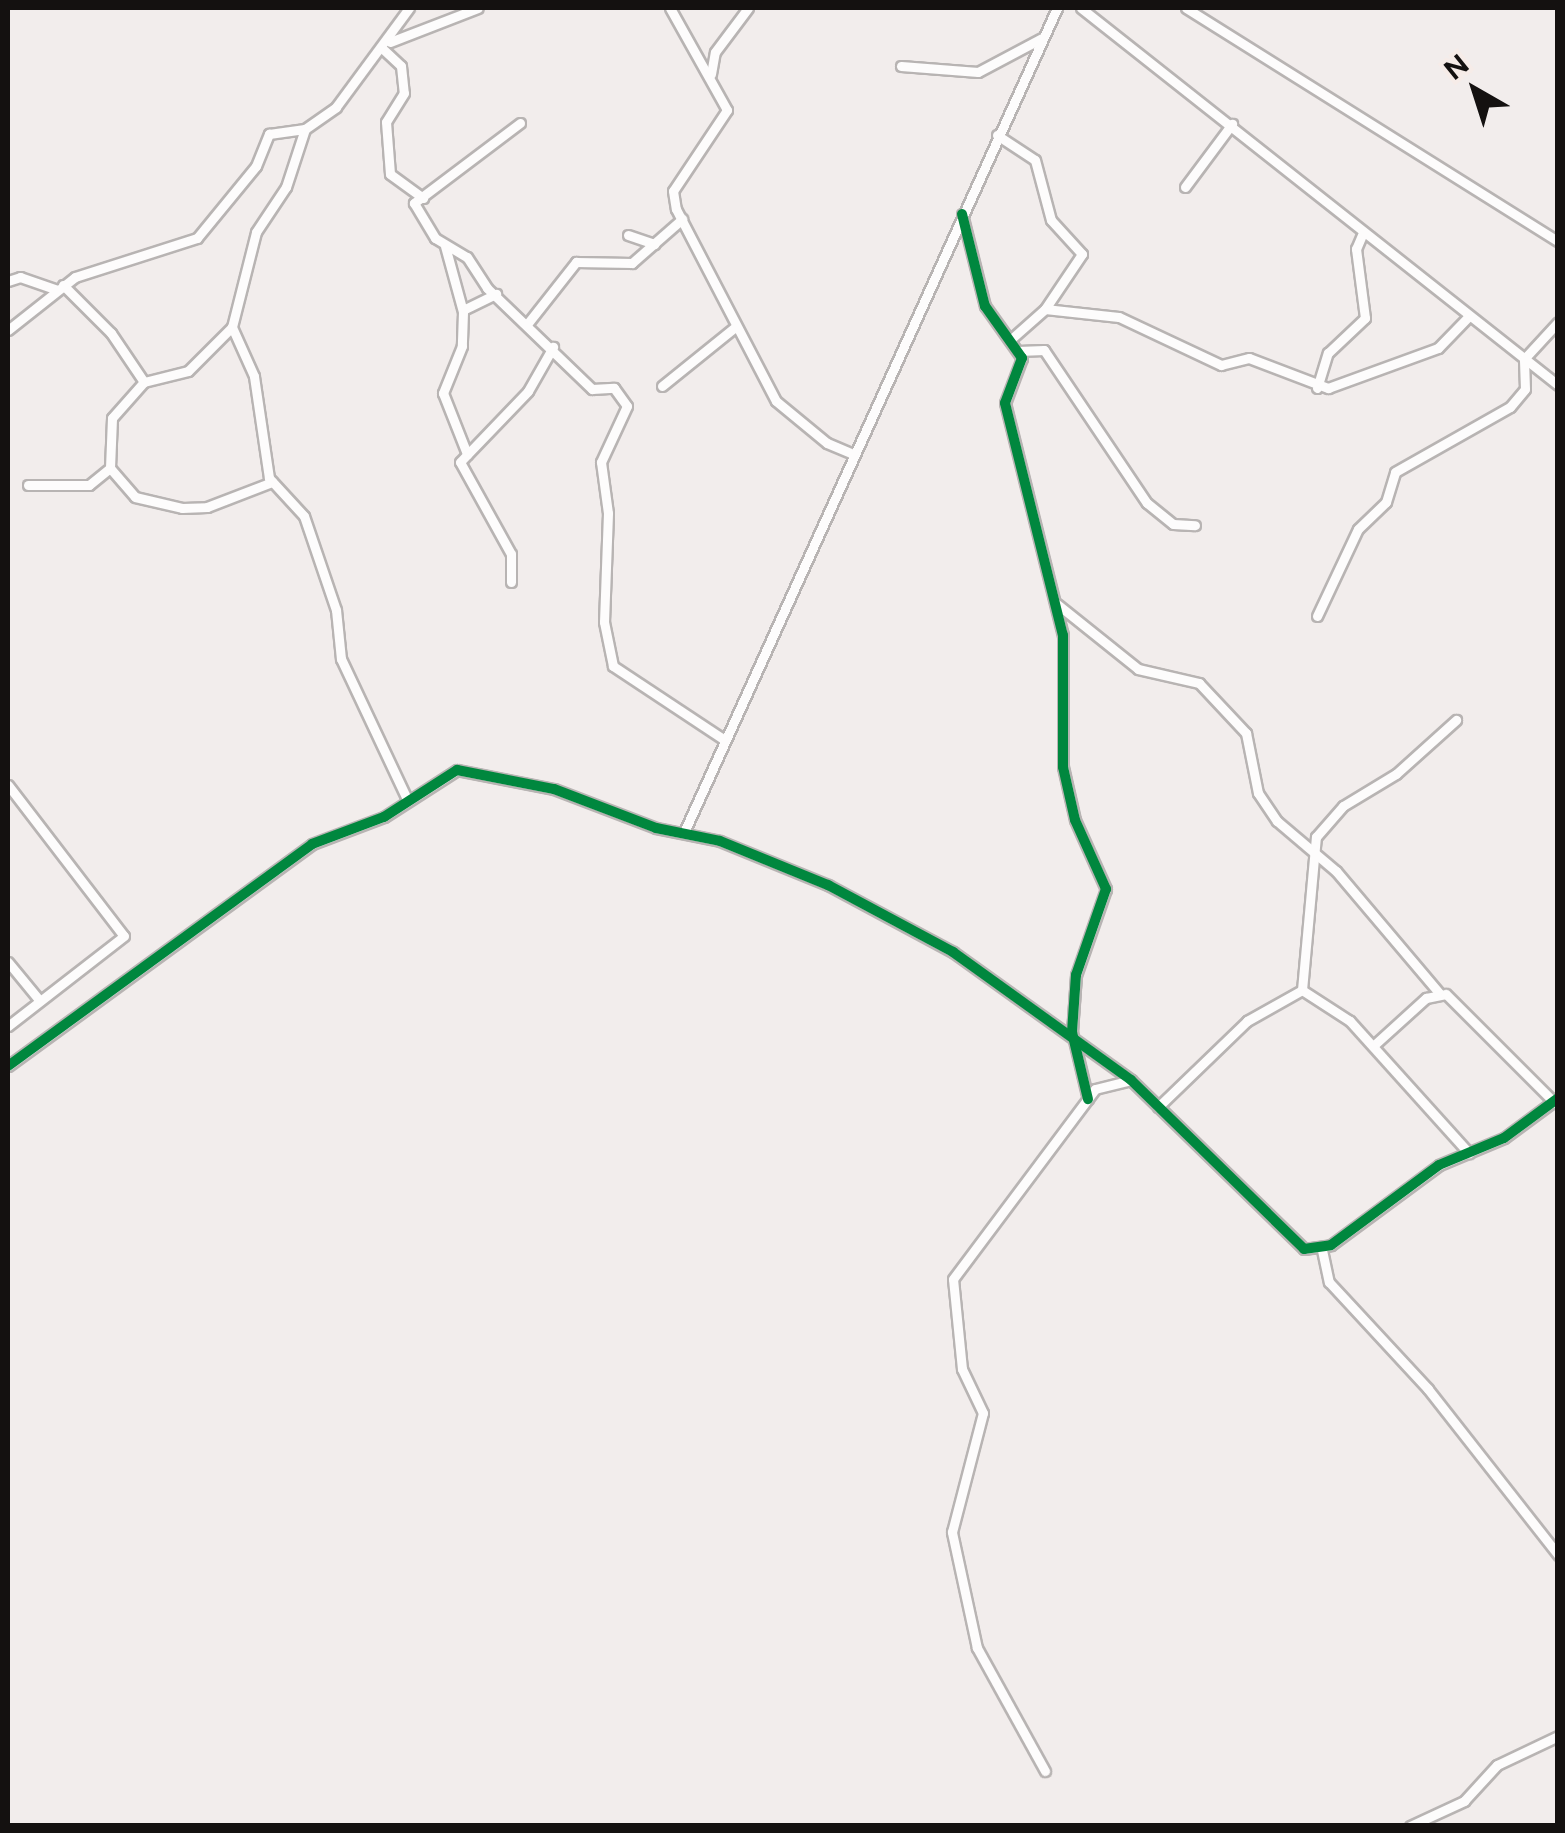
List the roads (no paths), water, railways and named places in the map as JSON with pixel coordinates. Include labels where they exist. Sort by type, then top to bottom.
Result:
[{"type":"street","points":[[8,330],[60,288],[197,238],[256,166],[269,134],[305,129],[336,107],[387,46],[410,8]]},
{"type":"street","points":[[387,46],[478,8]]},
{"type":"street","points":[[670,8],[711,74],[726,110],[674,191],[682,219],[734,327],[776,400],[827,443],[854,455]]},
{"type":"street","points":[[711,74],[715,52],[748,8]]},
{"type":"street","points":[[685,830],[854,455],[920,324],[962,214],[1058,8]]},
{"type":"street","points":[[1081,8],[1232,124],[1362,235],[1397,250],[1465,322],[1478,325],[1558,385]]},
{"type":"street","points":[[1186,8],[1558,241]]},
{"type":"street","points":[[901,66],[978,72],[1042,38]]},
{"type":"street","points":[[387,46],[400,66],[404,93],[386,122],[390,174],[422,198]]},
{"type":"street","points":[[467,454],[444,393],[462,346],[463,310],[445,246],[414,204],[520,122]]},
{"type":"street","points":[[1185,187],[1232,124]]},
{"type":"street","points":[[272,482],[207,507],[182,508],[135,497],[110,468],[112,418],[144,382],[188,370],[232,327],[251,246],[286,187],[305,129]]},
{"type":"street","points":[[997,135],[1034,159],[1051,220],[1082,254],[1045,309],[1010,340]]},
{"type":"street","points":[[962,214],[985,306],[1018,350]]},
{"type":"street","points":[[528,323],[576,262],[632,263],[682,219]]},
{"type":"street","points":[[628,235],[654,244]]},
{"type":"street","points":[[1317,388],[1328,353],[1365,318],[1356,249],[1362,235]]},
{"type":"street","points":[[445,246],[466,257],[496,294],[592,389],[614,388],[627,406],[601,462],[608,512],[604,622],[613,666],[725,740]]},
{"type":"street","points":[[8,282],[20,277],[60,288],[112,333],[144,382]]},
{"type":"street","points":[[463,310],[496,294]]},
{"type":"street","points":[[1045,309],[1120,317],[1220,366],[1249,358],[1317,388],[1372,376],[1438,348],[1465,322]]},
{"type":"street","points":[[1317,616],[1358,529],[1386,502],[1395,472],[1510,407],[1525,389],[1524,359],[1558,322]]},
{"type":"street","points":[[232,327],[254,376],[272,482],[304,516],[336,610],[341,659],[407,799]]},
{"type":"street","points":[[662,386],[734,327]]},
{"type":"street","points":[[511,582],[511,554],[460,469],[467,454],[528,391],[554,348]]},
{"type":"street","points":[[1018,350],[1044,350],[1146,503],[1173,524],[1195,526]]},
{"type":"street","points":[[1018,350],[1005,403],[1057,604],[1068,703],[1063,766],[1074,820],[1106,889],[1085,933],[1072,1032],[1088,1099]]},
{"type":"street","points":[[28,485],[83,486],[110,468]]},
{"type":"street","points":[[1057,604],[1138,669],[1199,682],[1246,732],[1260,799],[1292,840],[1314,853],[1439,993],[1556,1101],[1470,1153],[1439,1165],[1322,1250]]},
{"type":"street","points":[[1302,990],[1316,837],[1342,806],[1396,774],[1456,720]]},
{"type":"street","points":[[8,1066],[312,844],[384,817],[430,781],[465,770],[685,830],[863,902],[991,974],[1072,1032],[1131,1080],[1291,1241],[1322,1250]]},
{"type":"street","points":[[8,786],[124,928],[118,943],[8,1026]]},
{"type":"street","points":[[8,962],[40,1001]]},
{"type":"street","points":[[1302,990],[1373,1046],[1470,1153]]},
{"type":"street","points":[[1158,1106],[1247,1021],[1302,990]]},
{"type":"street","points":[[1373,1046],[1439,993]]},
{"type":"street","points":[[1045,1771],[977,1648],[952,1532],[956,1496],[983,1414],[962,1369],[952,1279],[1100,1085],[1131,1080]]},
{"type":"street","points":[[1322,1250],[1330,1282],[1428,1388],[1558,1554]]},
{"type":"street","points":[[1410,1826],[1464,1801],[1497,1765],[1558,1736]]}]
